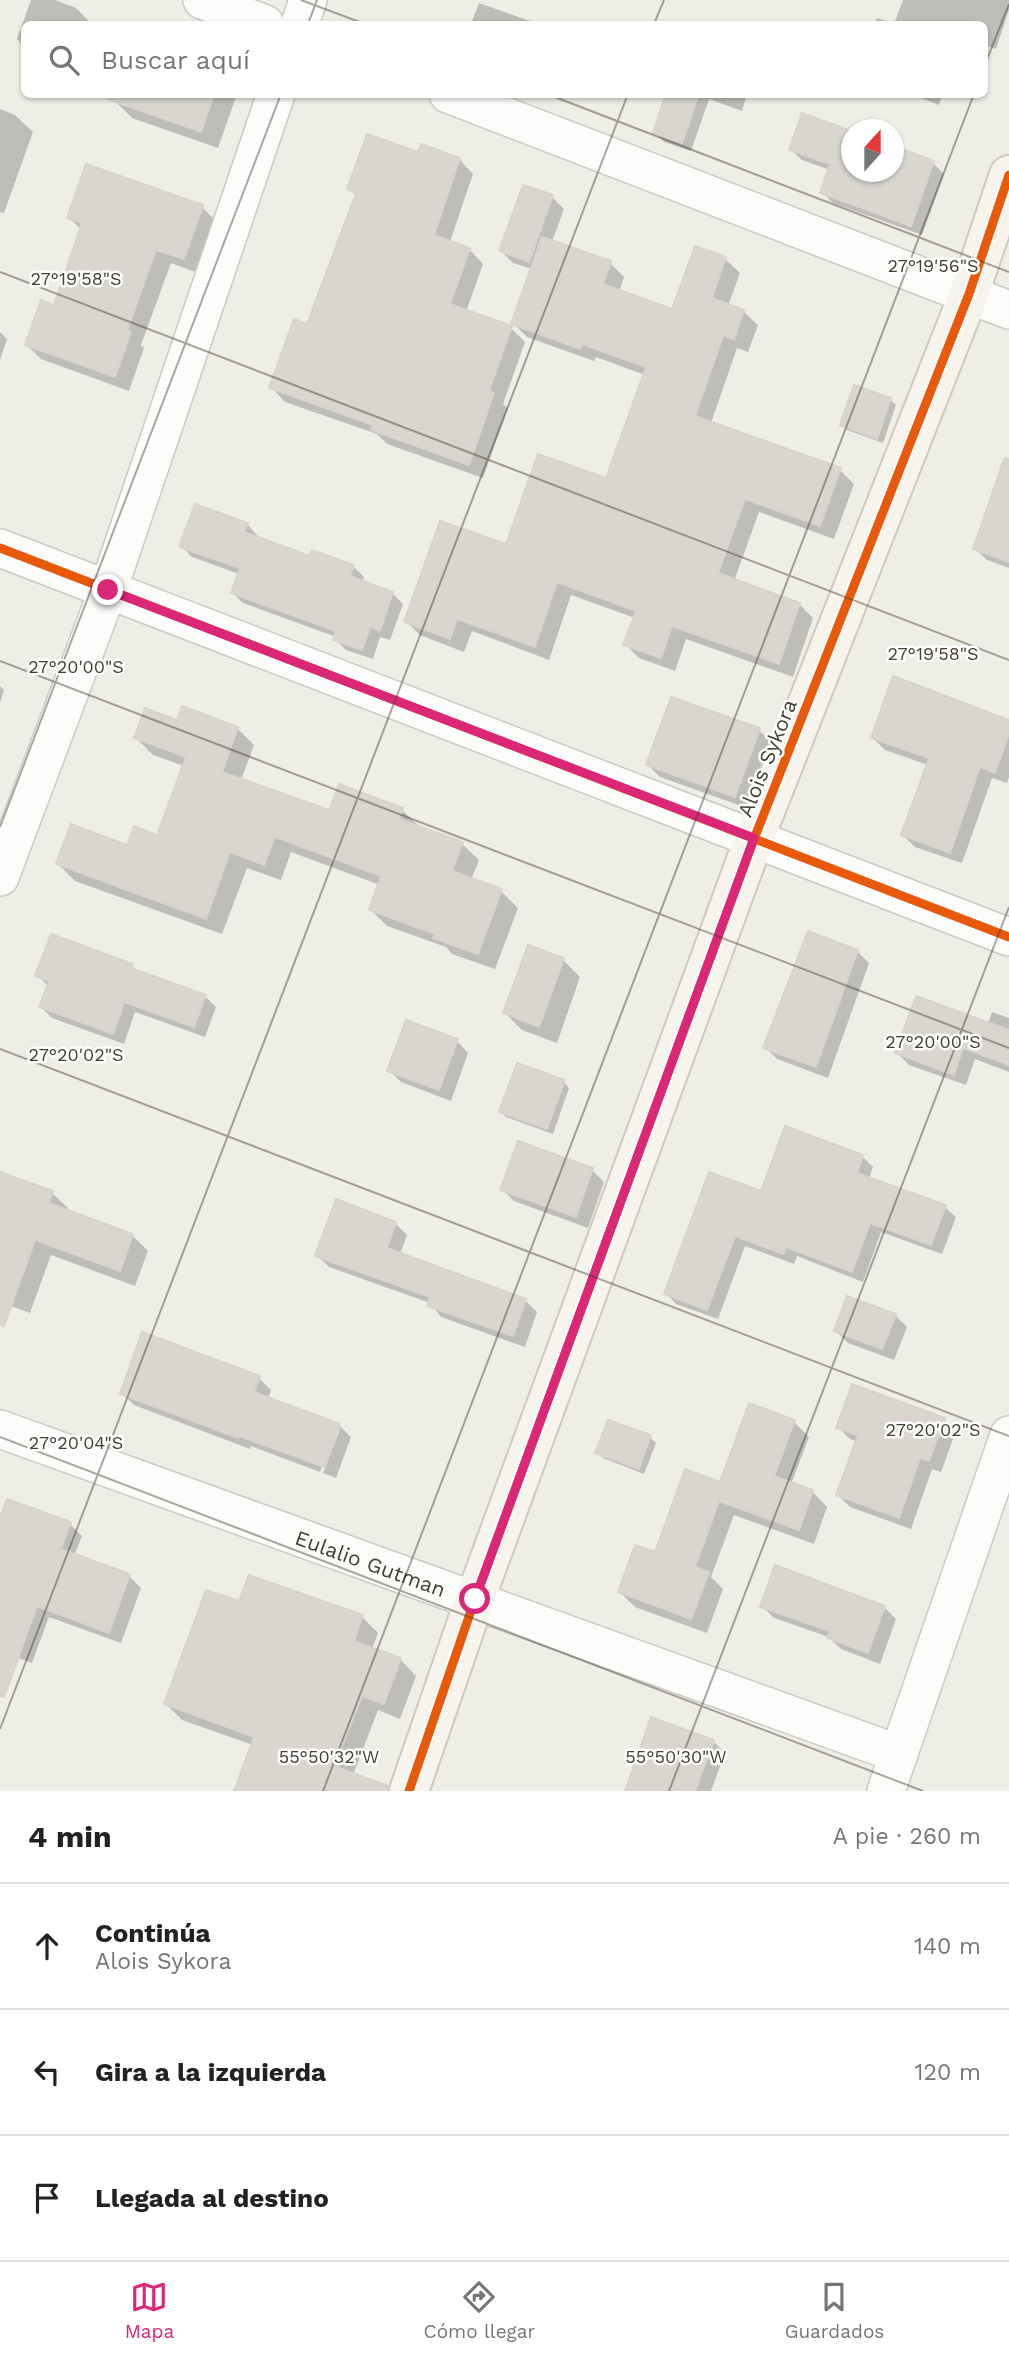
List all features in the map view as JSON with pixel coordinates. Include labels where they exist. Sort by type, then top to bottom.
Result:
[{"type":"street","points":[[202,0],[257,21]]},
{"type":"street","points":[[301,21],[308,0]]},
{"type":"street","points":[[0,877],[108,590],[275,98]]},
{"type":"street","points":[[458,98],[1009,310]]},
{"type":"street","name":"Alois Sykora","points":[[409,1791],[475,1599],[754,838],[969,294],[1009,175]]},
{"type":"street","points":[[0,548],[1009,937]]},
{"type":"street","name":"Eulalio Gutman","points":[[0,1429],[899,1754]]},
{"type":"street","points":[[886,1791],[1009,1435]]},
{"type":"building","points":[[108,98],[213,98],[201,132]]},
{"type":"building","points":[[665,98],[698,98],[682,143],[653,133]]},
{"type":"building","points":[[802,113],[841,127],[841,182],[904,182],[904,150],[934,161],[911,226],[820,193],[830,164],[789,150]]},
{"type":"building","points":[[367,134],[418,152],[421,144],[460,158],[434,235],[470,248],[450,304],[512,326],[489,391],[494,393],[469,465],[371,430],[373,425],[269,388],[294,319],[307,324],[356,193],[347,189]]},
{"type":"building","points":[[86,164],[203,205],[184,259],[156,250],[127,331],[131,332],[115,377],[25,345],[41,300],[54,305],[82,223],[67,218]]},
{"type":"building","points":[[523,185],[553,195],[529,262],[499,251]]},
{"type":"building","points":[[542,237],[611,261],[603,284],[672,309],[695,246],[726,257],[712,298],[744,310],[734,339],[723,336],[695,416],[841,468],[820,526],[745,499],[718,573],[800,603],[779,664],[672,626],[661,658],[623,645],[636,611],[557,582],[535,647],[457,619],[450,639],[404,622],[440,521],[506,544],[538,454],[606,478],[646,367],[582,344],[580,349],[511,324]]},
{"type":"building","points":[[854,385],[891,398],[877,439],[840,425]]},
{"type":"building","points":[[1004,459],[1009,459],[1009,562],[973,549]]},
{"type":"building","points":[[195,504],[248,523],[244,532],[310,556],[312,550],[354,565],[350,576],[393,592],[380,631],[370,627],[362,650],[333,640],[336,631],[231,593],[240,568],[179,547]]},
{"type":"building","points":[[893,676],[1009,720],[1009,733],[995,773],[980,767],[950,853],[901,835],[929,758],[871,738]]},
{"type":"building","points":[[671,697],[760,728],[735,797],[646,765]]},
{"type":"building","points":[[182,706],[238,727],[222,772],[329,810],[339,784],[403,808],[399,819],[463,842],[452,871],[502,889],[478,954],[433,938],[435,934],[369,910],[381,876],[275,837],[264,865],[230,852],[206,919],[56,864],[71,824],[127,845],[134,826],[157,835],[186,757],[134,738],[145,708],[177,720]]},
{"type":"building","points":[[808,931],[858,950],[816,1067],[763,1048]]},
{"type":"building","points":[[51,934],[133,964],[131,968],[206,995],[194,1027],[124,1002],[113,1034],[39,1007],[49,981],[35,976]]},
{"type":"building","points":[[528,945],[564,958],[539,1027],[503,1013]]},
{"type":"building","points":[[916,996],[1009,1030],[1009,1065],[963,1048],[954,1075],[895,1053]]},
{"type":"building","points":[[406,1020],[458,1039],[439,1090],[387,1071]]},
{"type":"building","points":[[517,1063],[565,1080],[547,1129],[499,1112]]},
{"type":"building","points":[[785,1126],[863,1155],[857,1173],[946,1205],[931,1245],[870,1223],[852,1272],[786,1247],[783,1254],[735,1236],[707,1310],[664,1294],[709,1172],[761,1191]]},
{"type":"building","points":[[518,1141],[593,1168],[576,1217],[500,1190]]},
{"type":"building","points":[[0,1172],[53,1191],[49,1203],[133,1234],[120,1271],[35,1240],[4,1326],[0,1325]]},
{"type":"building","points":[[336,1199],[396,1222],[387,1248],[526,1299],[513,1336],[427,1306],[430,1297],[315,1256]]},
{"type":"building","points":[[847,1296],[896,1314],[882,1349],[834,1331]]},
{"type":"building","points":[[142,1332],[260,1376],[254,1392],[340,1424],[324,1467],[120,1394]]},
{"type":"building","points":[[852,1384],[945,1418],[929,1461],[920,1458],[899,1518],[836,1495],[858,1435],[836,1428]]},
{"type":"building","points":[[749,1403],[795,1420],[774,1476],[813,1490],[799,1530],[719,1501],[695,1567],[709,1572],[691,1619],[618,1592],[635,1545],[655,1552],[685,1469],[720,1482]]},
{"type":"building","points":[[608,1420],[651,1435],[639,1469],[595,1453]]},
{"type":"building","points":[[7,1499],[71,1522],[61,1549],[130,1574],[109,1633],[37,1606],[4,1697],[0,1696],[0,1518]]},
{"type":"building","points":[[775,1565],[885,1606],[868,1653],[827,1638],[830,1631],[760,1607]]},
{"type":"building","points":[[249,1575],[363,1615],[354,1641],[401,1658],[384,1704],[362,1696],[334,1766],[388,1786],[388,1791],[234,1791],[254,1737],[164,1704],[206,1590],[239,1601]]},
{"type":"building","points":[[651,1717],[714,1740],[695,1791],[625,1791]]},
{"type":"cycle path","points":[[409,1791],[475,1599],[754,839],[969,294],[1009,175]]},
{"type":"cycle path","points":[[0,548],[1009,937]]},
{"type":"route","points":[[108,590],[754,838],[475,1599]]}]
